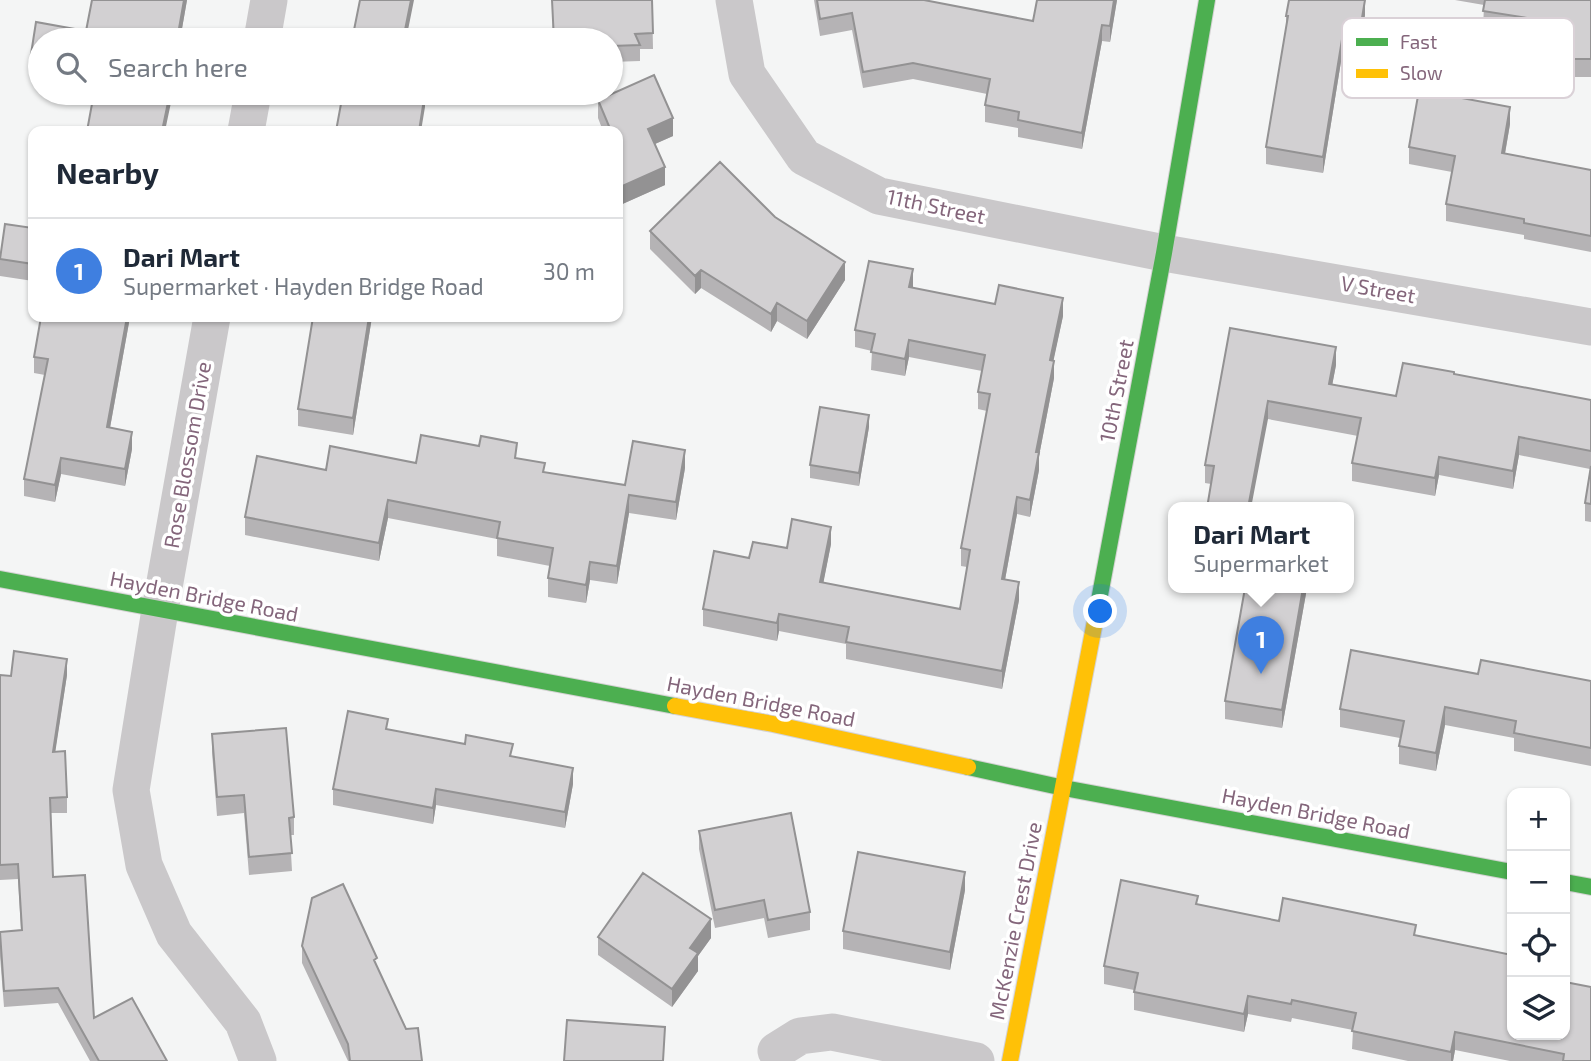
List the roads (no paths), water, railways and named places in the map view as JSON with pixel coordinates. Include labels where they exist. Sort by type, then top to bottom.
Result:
[{"type":"street","points":[[264,28],[269,0]]},
{"type":"street","name":"11th Street","points":[[734,0],[747,74],[804,157],[878,196],[1164,253]]},
{"type":"street","name":"10th Street","points":[[1064,788],[1164,253],[1206,0]]},
{"type":"street","points":[[247,126],[251,105]]},
{"type":"street","name":"V Street","points":[[1164,253],[1591,327]]},
{"type":"street","name":"Rose Blossom Drive","points":[[211,322],[131,790],[144,865],[174,934],[243,1022],[258,1061]]},
{"type":"street","name":"Hayden Bridge Road","points":[[0,579],[773,724],[1064,788],[1507,871]]},
{"type":"street","name":"McKenzie Crest Drive","points":[[1010,1061],[1064,788]]},
{"type":"street","points":[[1570,883],[1591,887]]},
{"type":"street","points":[[776,1051],[800,1037],[832,1032],[976,1061]]},
{"type":"place","name":"Dari Mart","points":[[1261,674]]}]
